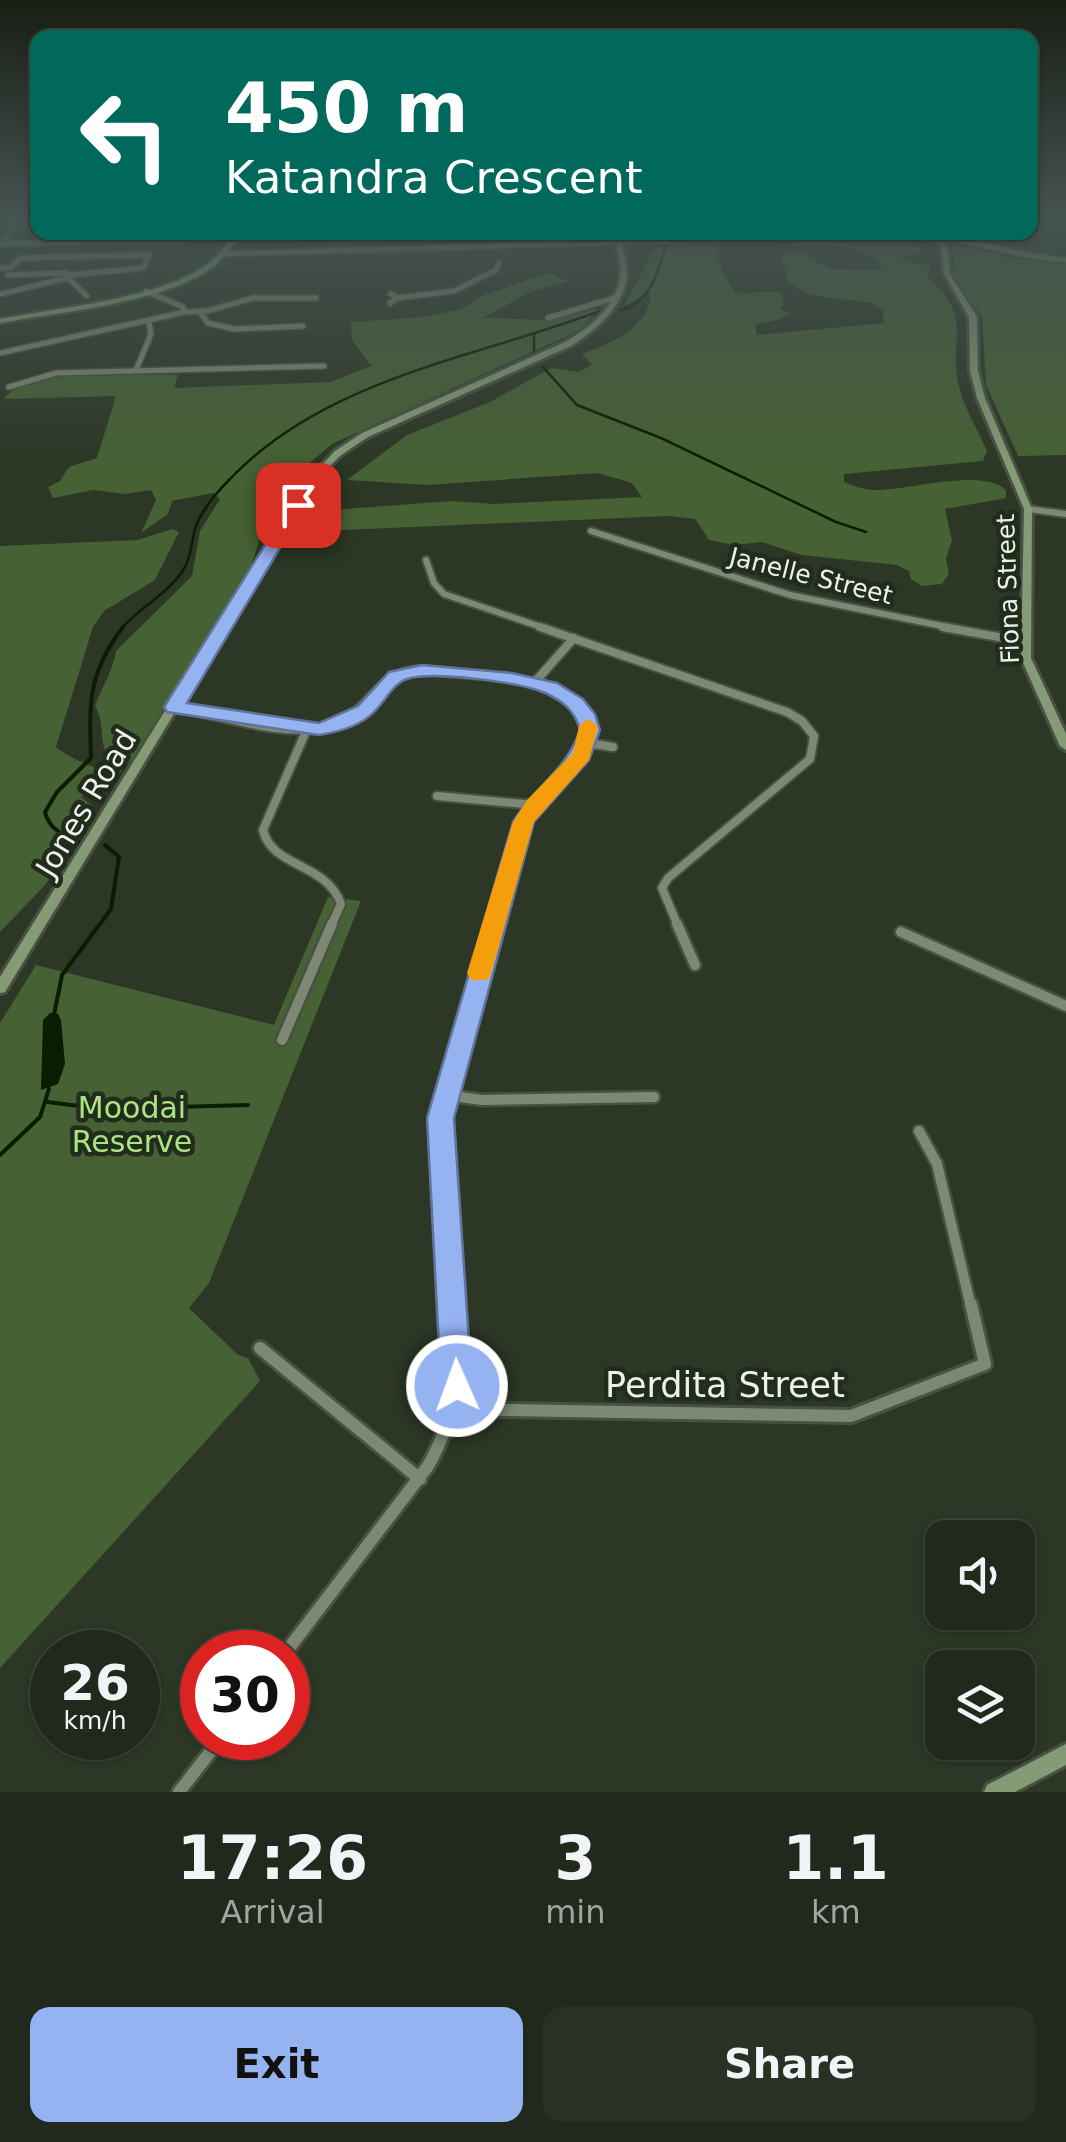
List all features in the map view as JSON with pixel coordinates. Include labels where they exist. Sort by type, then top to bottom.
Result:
[{"type":"main road","points":[[0,321],[109,299]]},
{"type":"street","points":[[164,299],[183,307],[185,312]]},
{"type":"street","points":[[0,353],[251,299]]},
{"type":"street","points":[[548,318],[612,299]]},
{"type":"street","name":"Jones Road","points":[[0,988],[313,479],[348,446],[580,338],[603,319],[614,299]]},
{"type":"street","name":"Fiona Street","points":[[962,299],[973,317],[974,371],[984,408],[1028,509],[1026,642],[1033,680],[1066,746]]},
{"type":"street","points":[[200,312],[208,323],[224,327],[303,326]]},
{"type":"street","points":[[136,370],[151,334],[149,322]]},
{"type":"street","points":[[0,379],[11,385],[56,373],[324,366]]},
{"type":"street","points":[[1028,509],[1066,514]]},
{"type":"street","name":"Janelle Street","points":[[591,531],[790,595],[1026,642]]},
{"type":"street","points":[[426,560],[434,583],[444,594],[787,712],[802,721],[814,736],[810,759],[668,878],[662,888],[695,966]]},
{"type":"street","points":[[534,682],[574,638]]},
{"type":"street","points":[[174,707],[307,729],[335,726],[365,711],[391,680],[412,670],[534,682],[576,703],[586,714],[588,744],[582,756],[534,805],[518,838],[446,1095],[440,1140],[457,1358],[453,1409],[446,1434],[420,1479],[303,1630]]},
{"type":"street","points":[[282,1040],[341,904],[334,886],[296,860],[268,848],[262,840],[262,830],[307,729]]},
{"type":"street","points":[[588,744],[613,747]]},
{"type":"street","points":[[437,796],[534,805]]},
{"type":"street","points":[[901,932],[1066,1006]]},
{"type":"street","points":[[0,962],[16,962]]},
{"type":"street","points":[[446,1095],[482,1100],[654,1097]]},
{"type":"street","name":"Perdita Street","points":[[453,1409],[851,1416],[985,1364],[937,1164],[919,1131]]},
{"type":"street","points":[[260,1348],[420,1479]]},
{"type":"street","points":[[994,1792],[1066,1754]]},
{"type":"street","points":[[179,1792],[204,1760]]},
{"type":"green space","points":[[478,299],[518,299],[483,318],[551,320],[598,308],[582,329],[332,444],[281,487],[268,512],[250,570],[141,748],[118,775],[112,768],[117,759],[106,753],[104,747],[95,706],[116,651],[192,576],[200,531],[220,499],[213,493],[172,501],[168,514],[141,533],[156,500],[151,490],[125,494],[93,490],[53,498],[48,487],[60,481],[69,467],[97,458],[116,396],[4,399],[16,388],[35,381],[85,374],[178,375],[174,388],[330,382],[371,366],[352,340],[351,322],[424,317],[462,309]]},
{"type":"green space","points":[[649,299],[782,299],[784,305],[779,310],[791,312],[781,319],[755,324],[757,335],[884,323],[883,311],[873,303],[839,299],[946,299],[956,319],[959,386],[987,451],[983,461],[844,474],[844,482],[871,490],[979,480],[1006,490],[1006,498],[945,509],[952,540],[946,559],[949,574],[942,584],[922,586],[911,579],[909,571],[897,565],[802,555],[762,542],[734,545],[709,540],[695,519],[668,516],[297,532],[298,526],[316,513],[344,509],[452,501],[493,504],[642,497],[632,483],[598,473],[428,485],[347,480],[407,435],[490,402],[551,368],[579,372],[592,365],[582,354],[616,339],[637,324]]},
{"type":"green space","points":[[968,299],[1066,299],[1066,455],[1018,456],[986,385],[982,316]]},
{"type":"green space","points":[[172,529],[179,532],[155,580],[104,611],[93,627],[56,747],[102,772],[84,787],[82,798],[93,806],[46,884],[0,932],[0,546],[138,540]]},
{"type":"green space","name":"Moodai Reserve","points":[[328,897],[361,901],[209,1283],[189,1308],[238,1355],[248,1358],[260,1381],[34,1630],[30,1630],[30,1635],[0,1668],[0,1023],[36,965],[274,1025]]},
{"type":"shaded area","points":[[50,1013],[58,1014],[61,1020],[65,1064],[58,1084],[41,1090],[43,1020]]},
{"type":"waterway","points":[[620,310],[641,299]]},
{"type":"waterway","points":[[123,627],[176,580],[187,562],[195,529],[205,509],[230,479],[268,445],[356,394],[600,311]]},
{"type":"waterway","points":[[534,334],[534,355]]},
{"type":"waterway","points":[[543,367],[577,405],[661,438],[836,522],[866,532]]},
{"type":"waterway","points":[[80,842],[54,828],[45,812],[57,792],[91,758],[93,689],[103,659],[123,627]]},
{"type":"waterway","points":[[54,1015],[62,975],[111,909],[119,857],[105,845]]},
{"type":"waterway","points":[[0,1155],[40,1117],[49,1089]]},
{"type":"waterway","points":[[48,1102],[102,1109],[248,1105]]},
{"type":"slow traffic","points":[[479,973],[523,822],[549,788],[582,756],[588,744],[588,726]]},
{"type":"route","points":[[298,505],[174,707],[319,729],[352,720],[396,676],[422,670],[534,682],[576,703],[586,714],[590,730],[582,756],[549,788],[523,822],[440,1118],[457,1386]]}]
